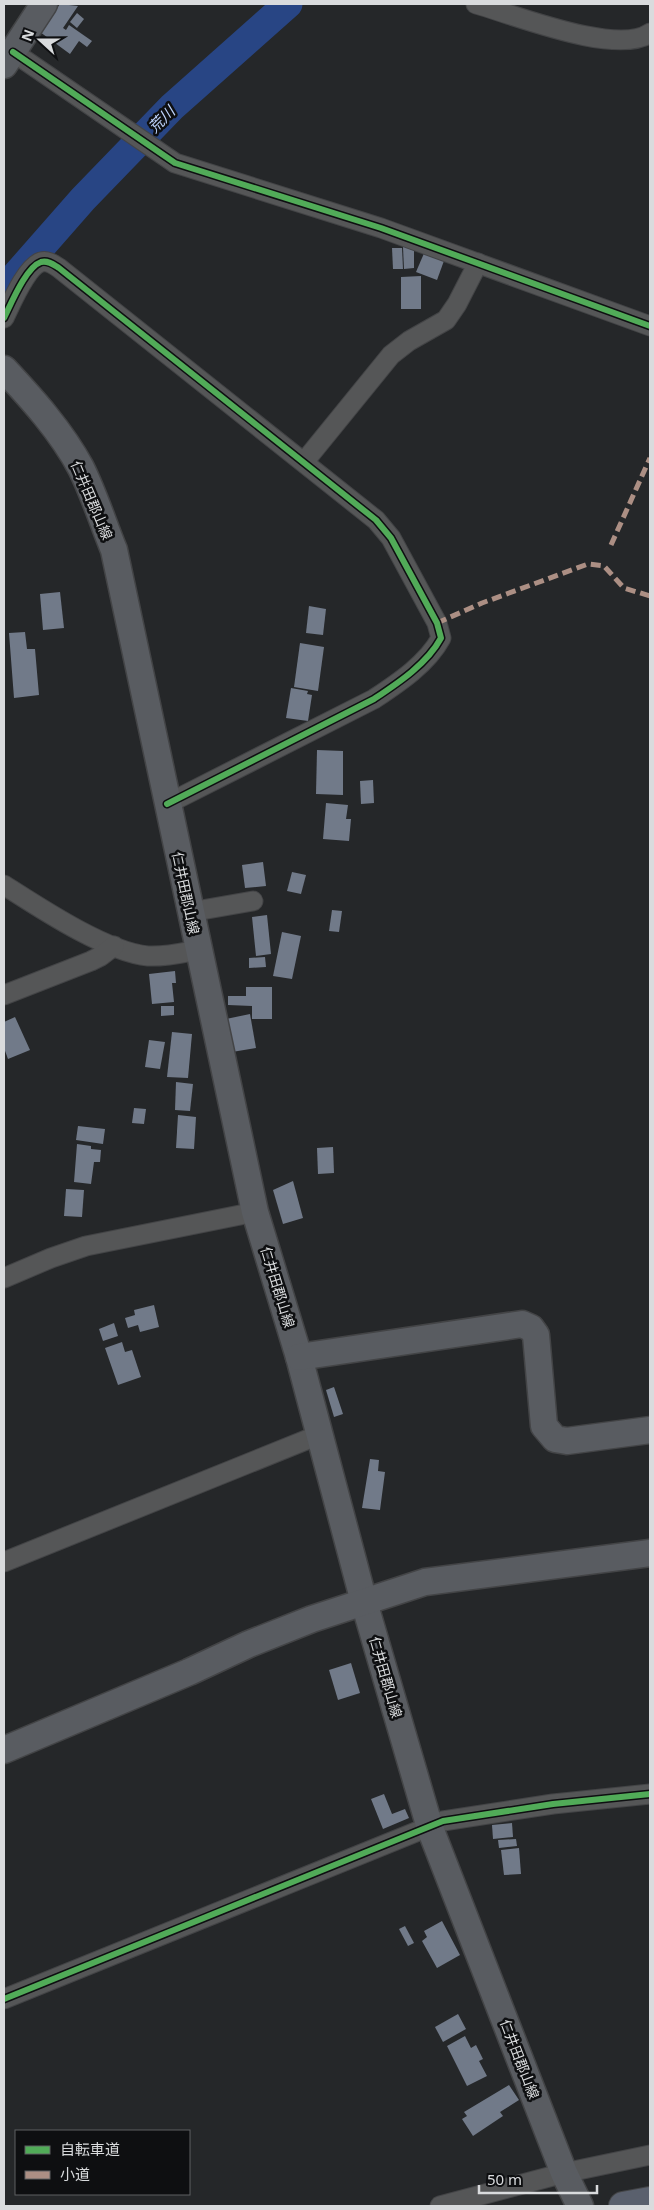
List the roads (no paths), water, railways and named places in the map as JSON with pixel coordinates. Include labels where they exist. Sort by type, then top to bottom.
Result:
[{"type":"highway","points":[[623,2206],[650,2200]]},
{"type":"main road","points":[[8,59],[44,4]]},
{"type":"main road","name":"仁井田郡山線","points":[[4,369],[34,401],[67,444],[82,470],[114,550],[255,1212],[299,1357],[364,1602],[430,1828],[572,2190]]},
{"type":"main road","points":[[299,1357],[522,1324],[531,1328],[536,1335],[544,1426],[555,1439],[567,1441],[650,1430]]},
{"type":"main road","points":[[4,1750],[189,1672],[248,1644],[425,1582],[650,1553]]},
{"type":"street","points":[[476,4],[609,41],[637,40],[650,33]]},
{"type":"street","points":[[8,59],[175,163],[371,225],[650,326]]},
{"type":"street","points":[[4,318],[30,270],[41,262],[53,264],[371,516],[387,532],[437,623],[441,638],[423,660],[397,684],[374,699],[167,804]]},
{"type":"street","points":[[304,462],[391,354],[409,341],[438,326],[452,313],[478,263]]},
{"type":"street","points":[[4,885],[69,923],[114,946],[146,956],[198,950]]},
{"type":"street","points":[[190,912],[253,901]]},
{"type":"street","points":[[4,995],[91,961],[102,956],[114,946]]},
{"type":"street","points":[[4,1278],[51,1258],[86,1246],[255,1212]]},
{"type":"street","points":[[4,1562],[320,1434]]},
{"type":"street","points":[[4,1999],[430,1828],[443,1821],[553,1804],[650,1794]]},
{"type":"street","points":[[440,2206],[572,2190],[650,2155]]},
{"type":"waterway","name":"荒川","points":[[4,289],[83,199],[172,107],[288,4]]}]
